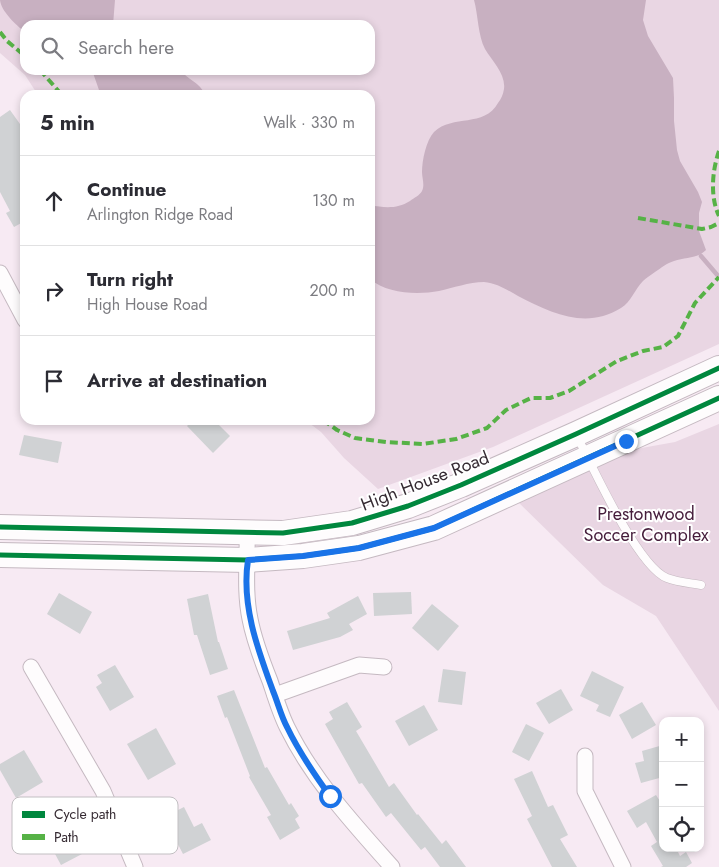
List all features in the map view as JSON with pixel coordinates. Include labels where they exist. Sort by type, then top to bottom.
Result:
[{"type":"main road","name":"High House Road","points":[[0,528],[283,533],[361,520],[408,506],[461,485],[719,368]]},
{"type":"main road","points":[[0,555],[248,560],[303,556],[359,548],[434,528],[719,398]]},
{"type":"street","points":[[0,273],[20,311]]},
{"type":"street","points":[[247,532],[248,560],[246,574],[250,619],[261,658],[286,725],[315,776],[346,816],[392,867]]},
{"type":"street","points":[[275,695],[359,665],[384,668]]},
{"type":"street","points":[[31,667],[106,797]]},
{"type":"street","points":[[585,756],[585,791],[623,867]]},
{"type":"street","points":[[130,854],[135,867]]},
{"type":"lane","points":[[576,434],[642,557],[665,578],[701,585]]},
{"type":"green space","points":[[0,0],[719,0],[719,344],[493,447],[378,489],[312,425],[375,425],[375,90],[35,90],[25,75],[375,75],[375,20],[20,20],[20,71],[0,53]]},
{"type":"green space","name":"Prestonwood Soccer Complex","points":[[719,424],[719,711],[656,616],[603,585],[515,499],[616,456],[636,449],[675,442]]},
{"type":"shaded area","points":[[0,0],[115,0],[113,20],[20,20],[20,28],[13,22]]},
{"type":"shaded area","points":[[474,0],[646,0],[643,20],[648,36],[673,78],[677,150],[680,161],[702,202],[699,213],[699,231],[706,250],[699,255],[674,261],[664,266],[643,281],[621,308],[595,318],[569,317],[556,313],[502,287],[484,282],[422,293],[403,292],[385,288],[375,283],[375,206],[396,207],[405,204],[418,195],[422,191],[423,186],[422,167],[425,151],[434,132],[450,123],[485,116],[492,111],[502,95],[504,89],[503,78],[485,49],[479,31]]},
{"type":"shaded area","points":[[94,75],[186,75],[202,90],[99,90]]},
{"type":"building","points":[[10,110],[20,124],[20,224],[14,227],[6,213],[10,211],[0,192],[0,117]]},
{"type":"building","points":[[219,425],[230,436],[213,453],[187,426]]},
{"type":"building","points":[[24,435],[62,442],[58,463],[19,455]]},
{"type":"building","points":[[411,592],[412,614],[374,616],[373,593]]},
{"type":"building","points":[[59,593],[92,612],[80,634],[47,614]]},
{"type":"building","points":[[208,594],[218,642],[228,669],[210,675],[197,635],[194,635],[187,599]]},
{"type":"building","points":[[358,596],[367,614],[349,624],[353,630],[340,637],[293,650],[287,631],[330,618],[327,613]]},
{"type":"building","points":[[432,604],[459,626],[438,651],[412,628]]},
{"type":"building","points":[[115,665],[134,697],[110,711],[96,687],[102,683],[97,675]]},
{"type":"building","points":[[443,669],[466,672],[462,705],[438,702]]},
{"type":"building","points":[[592,671],[624,687],[610,717],[596,711],[599,705],[580,696]]},
{"type":"building","points":[[561,689],[573,710],[549,724],[536,703]]},
{"type":"building","points":[[234,690],[265,768],[267,767],[289,805],[291,803],[299,816],[295,819],[300,828],[280,840],[267,817],[271,815],[249,777],[227,717],[225,718],[217,696]]},
{"type":"building","points":[[347,702],[362,727],[356,731],[389,787],[394,783],[417,815],[442,844],[446,840],[466,867],[440,867],[425,847],[421,850],[391,813],[386,817],[362,783],[359,784],[325,724],[333,719],[329,712]]},
{"type":"building","points":[[642,702],[656,725],[632,739],[619,715]]},
{"type":"building","points":[[424,705],[438,730],[409,746],[395,721]]},
{"type":"building","points":[[526,724],[544,733],[529,761],[512,752]]},
{"type":"building","points":[[156,728],[176,764],[148,780],[127,744]]},
{"type":"building","points":[[659,746],[659,778],[641,783],[635,763],[644,761],[642,751]]},
{"type":"building","points":[[24,750],[43,782],[15,797],[0,770],[0,764]]},
{"type":"building","points":[[532,771],[548,807],[553,805],[568,835],[560,839],[577,867],[552,867],[527,819],[532,816],[514,779]]},
{"type":"building","points":[[656,795],[659,800],[659,852],[678,852],[680,856],[686,852],[692,863],[686,867],[661,867],[663,866],[651,846],[657,842],[646,822],[637,828],[627,811]]},
{"type":"building","points":[[184,807],[194,827],[202,823],[211,840],[183,854],[178,844],[178,810]]},
{"type":"building","points":[[55,854],[82,854],[61,865]]},
{"type":"waterway","points":[[701,256],[719,277]]},
{"type":"marked path","points":[[0,32],[20,52]]},
{"type":"marked path","points":[[44,75],[58,90]]},
{"type":"marked path","points":[[719,151],[713,184],[714,201],[719,216]]},
{"type":"marked path","points":[[638,218],[702,229],[719,223]]},
{"type":"marked path","points":[[330,425],[355,438],[423,444],[456,439],[487,428],[506,410],[531,398],[550,398],[569,391],[617,361],[643,351],[663,347],[678,336],[695,303],[719,277]]},
{"type":"cycle path","points":[[0,527],[283,533],[352,523],[408,506],[461,485],[719,368]]},
{"type":"cycle path","points":[[0,555],[248,560],[303,556],[359,548],[434,528],[719,398]]},
{"type":"route","points":[[330,796],[300,752],[286,725],[261,658],[250,619],[246,574],[248,560],[303,556],[359,548],[434,528],[626,441]]}]
